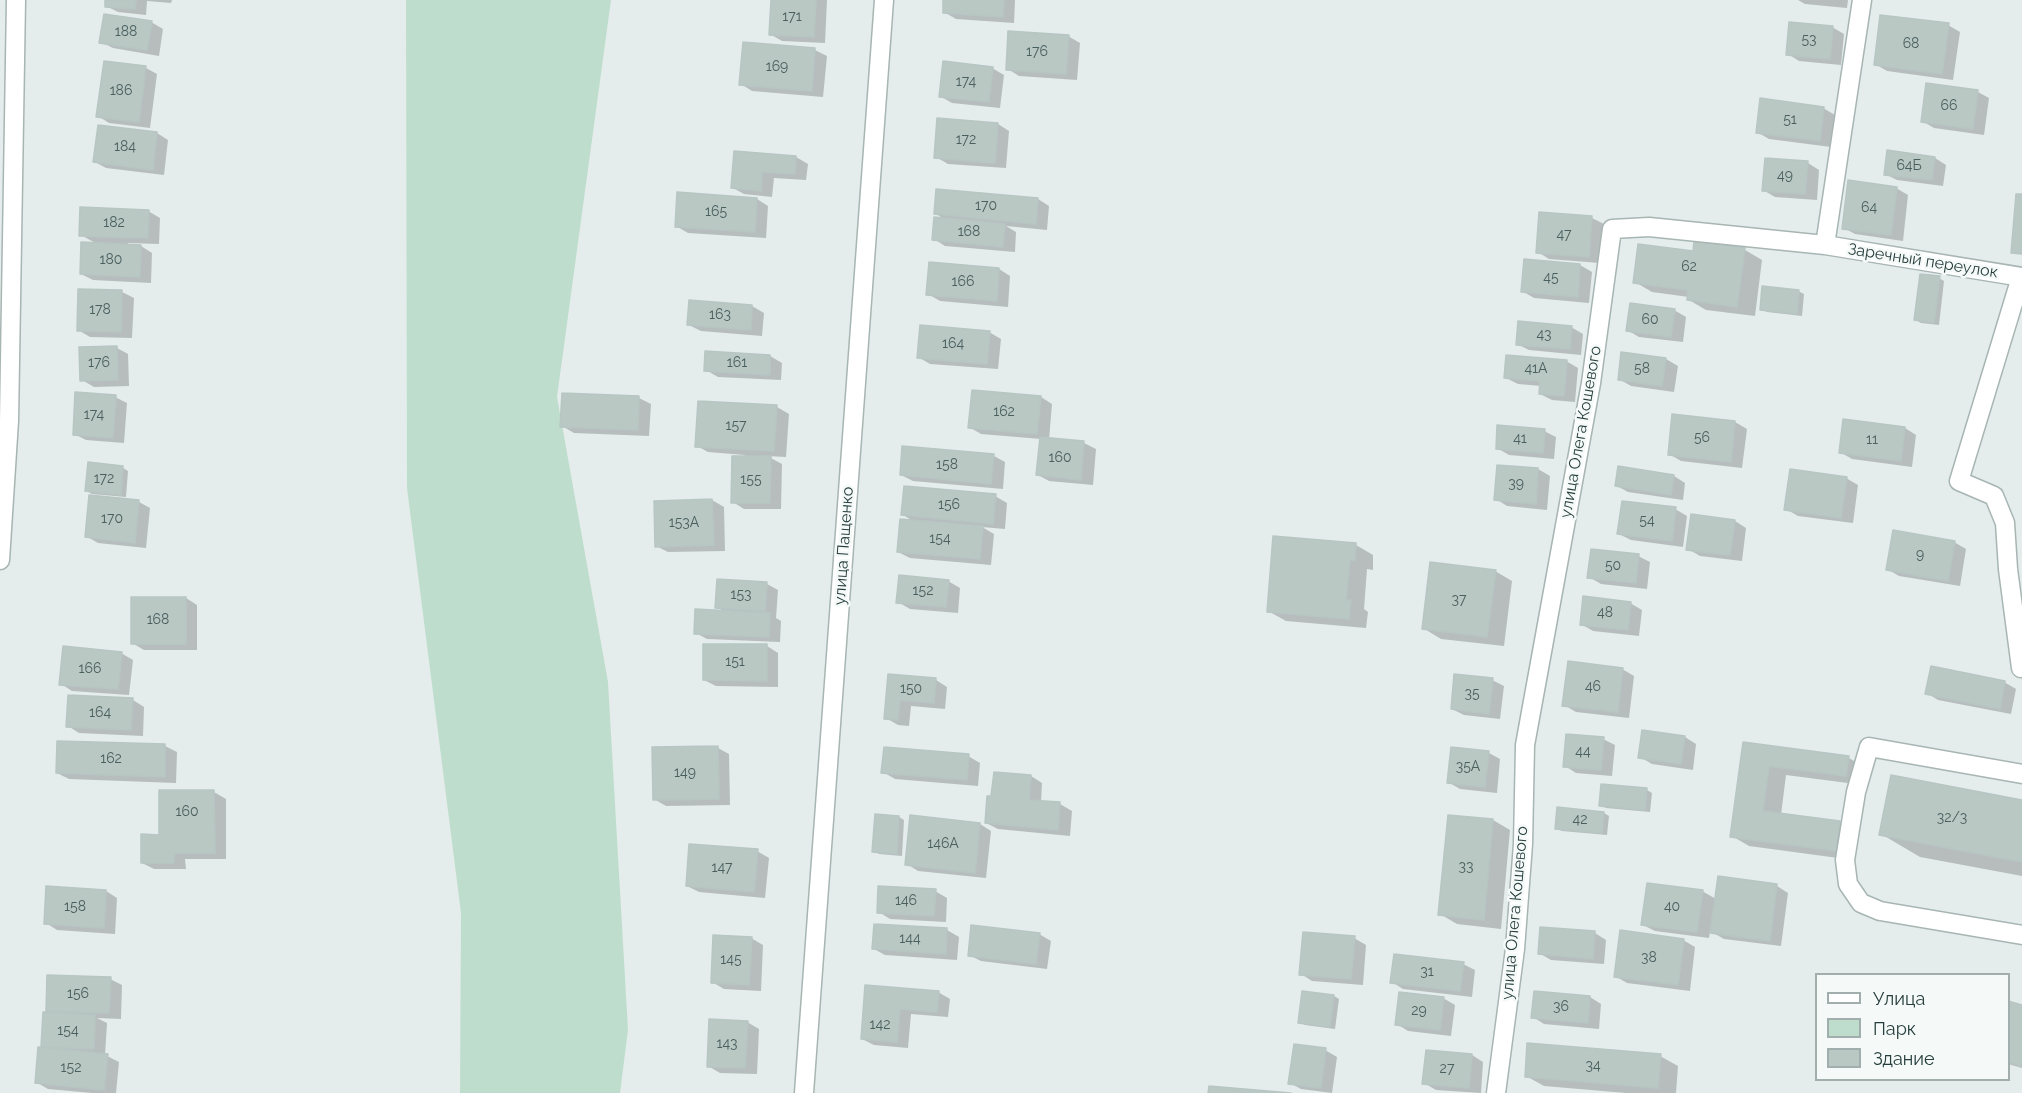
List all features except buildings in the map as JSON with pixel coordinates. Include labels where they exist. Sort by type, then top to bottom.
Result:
[{"type":"street","points":[[0,560],[9,421],[16,0]]},
{"type":"street","name":"улица Пащенко","points":[[804,1093],[884,0]]},
{"type":"street","points":[[1825,245],[1862,0]]},
{"type":"street","name":"улица Олега Кошевого","points":[[1496,1093],[1515,949],[1523,844],[1525,746],[1591,383],[1612,229],[1649,227],[1825,245]]},
{"type":"street","name":"Заречный переулок","points":[[1825,245],[2021,277]]},
{"type":"street","points":[[2021,277],[1959,481],[1994,496],[2005,523],[2008,569],[2021,668]]},
{"type":"street","points":[[2022,774],[1869,747],[1856,792],[1845,861],[1848,884],[1861,903],[1880,911],[2022,935]]},
{"type":"green space","points":[[406,0],[611,0],[557,397],[608,682],[628,1030],[620,1093],[460,1093],[461,913],[407,488]]}]
